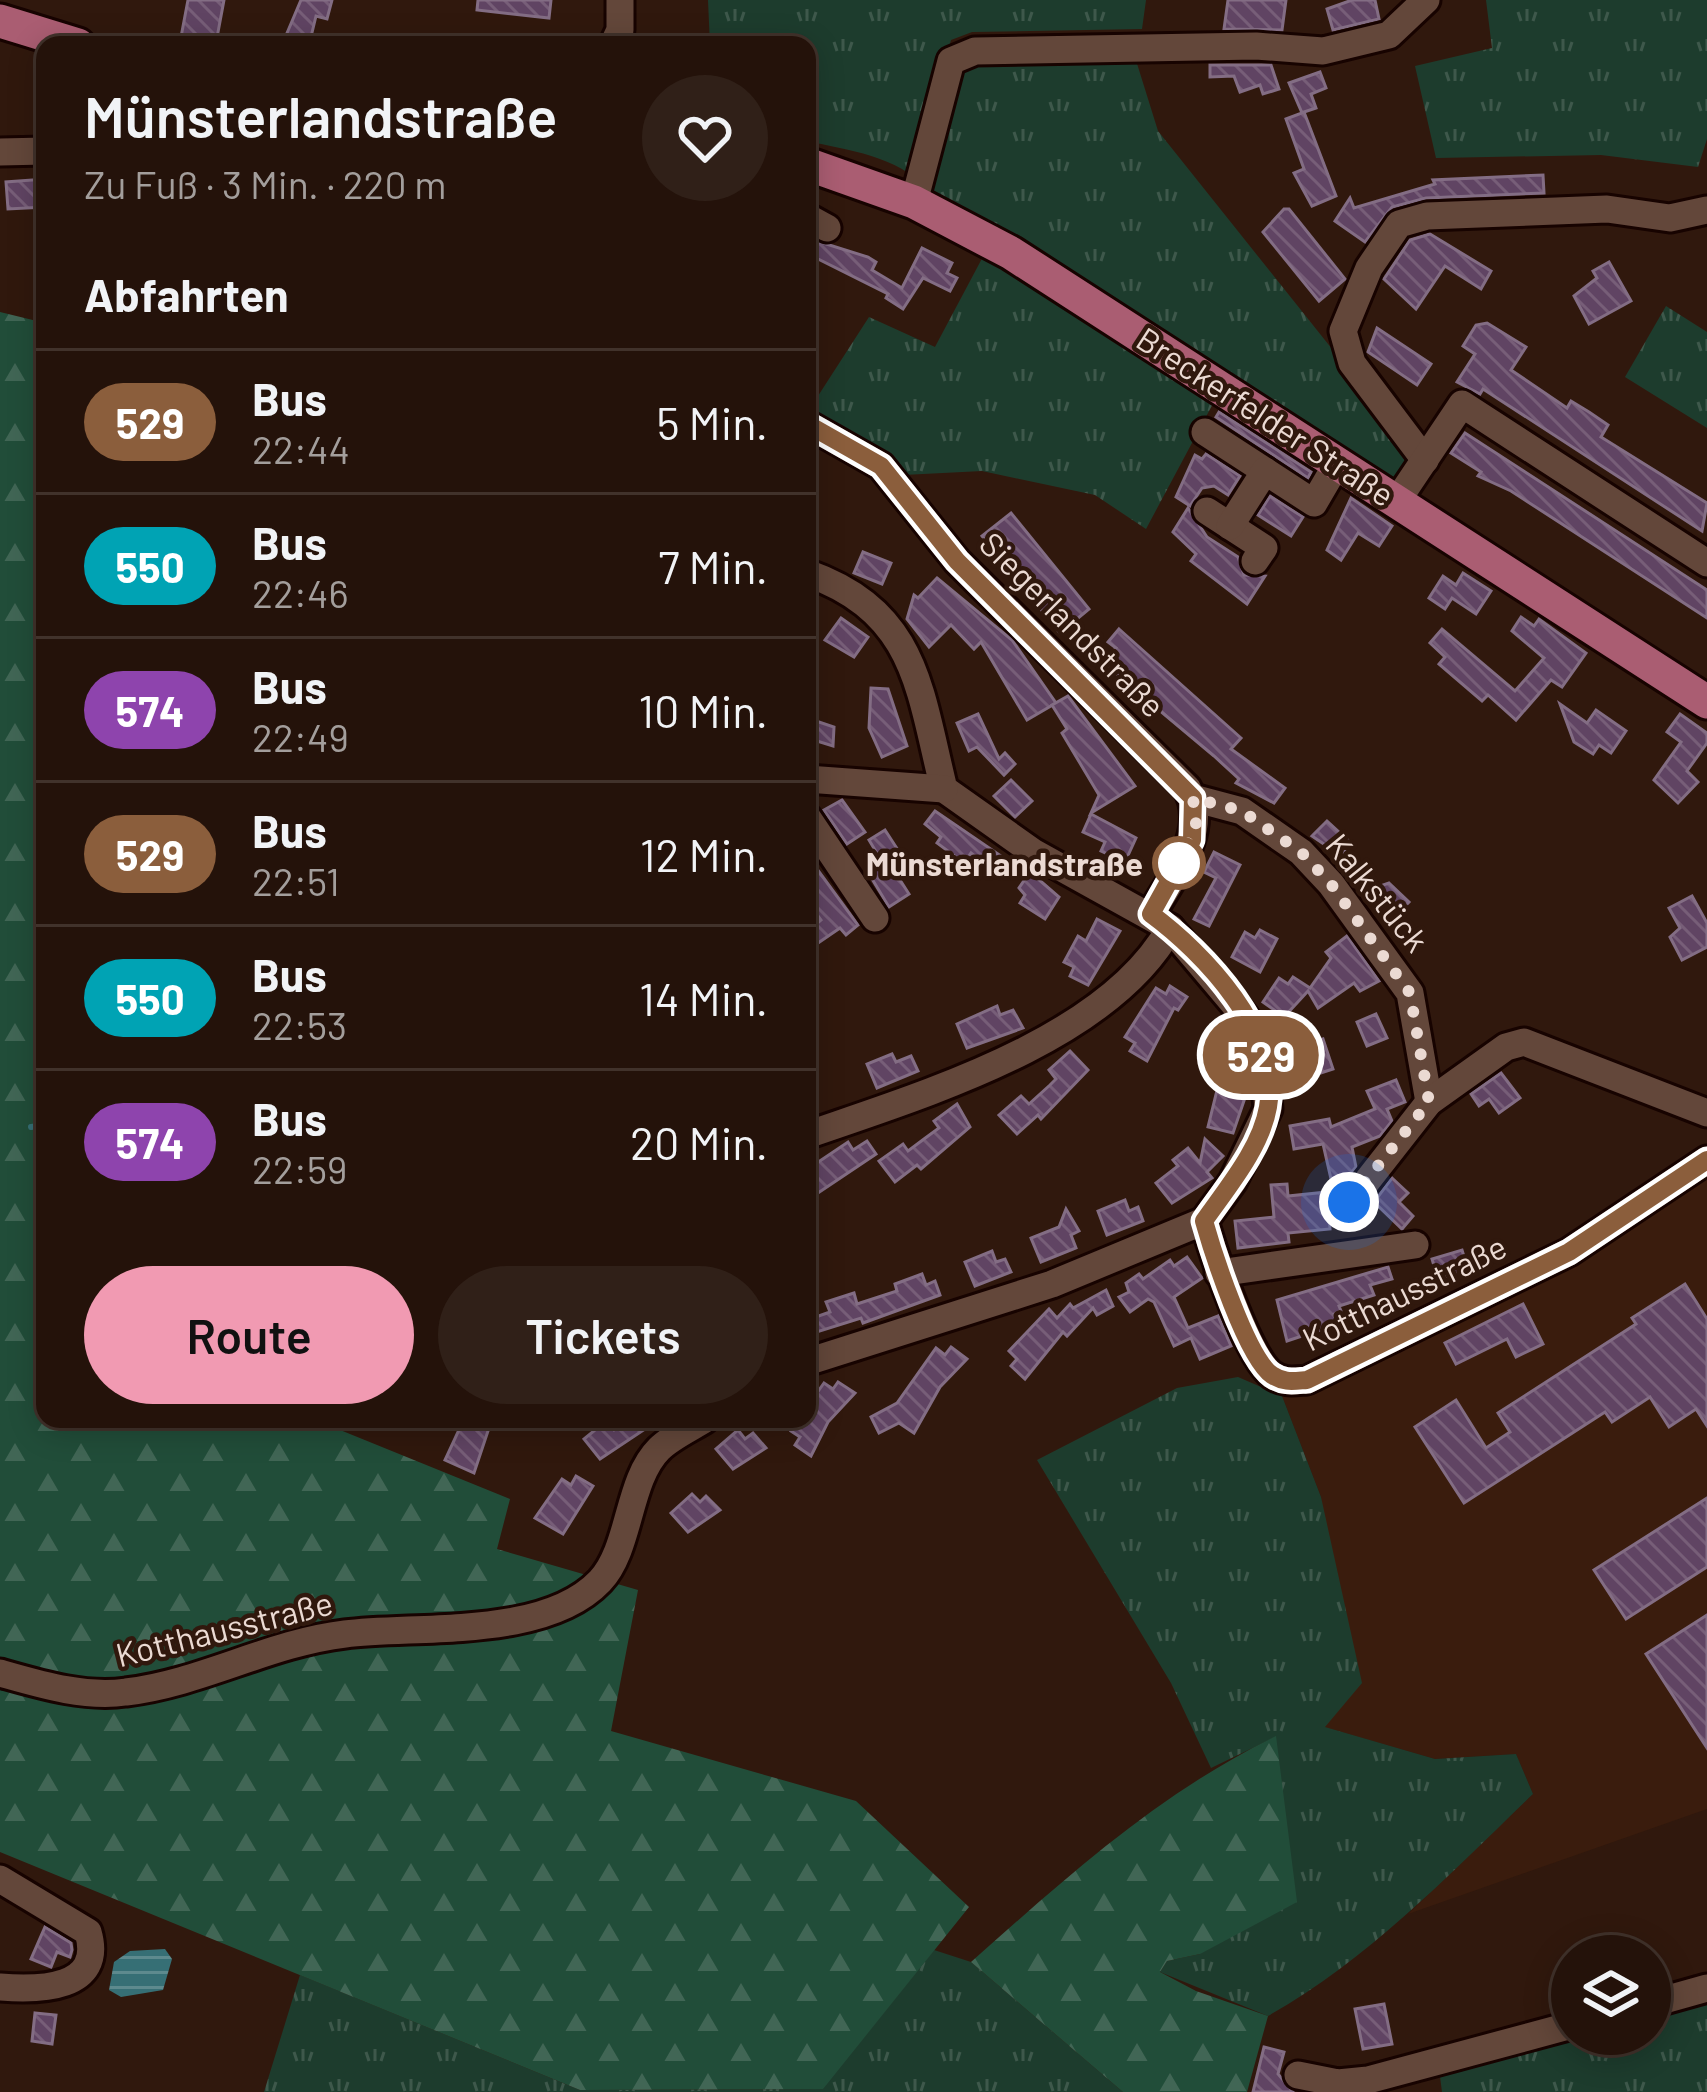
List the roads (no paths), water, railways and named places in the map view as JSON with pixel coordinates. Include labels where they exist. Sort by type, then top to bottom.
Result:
[{"type":"main road","points":[[0,21],[49,36]]},
{"type":"main road","name":"Breckerfelder Straße","points":[[816,167],[914,202],[1011,253],[1702,690]]},
{"type":"street","points":[[617,36],[620,0]]},
{"type":"street","points":[[914,202],[951,61],[975,51],[1256,46],[1323,51],[1389,35],[1426,0]]},
{"type":"street","points":[[0,152],[36,151]]},
{"type":"street","points":[[1426,460],[1352,363],[1343,331],[1369,268],[1399,224],[1427,216],[1607,209],[1670,218],[1707,210]]},
{"type":"street","points":[[1397,500],[1462,404],[1707,562]]},
{"type":"street","name":"Siegerlandstraße","points":[[816,429],[881,466],[957,561],[1193,798]]},
{"type":"street","points":[[1205,432],[1314,503],[1338,462]]},
{"type":"street","points":[[1255,562],[1264,548],[1219,519],[1265,470]]},
{"type":"street","points":[[816,578],[873,608],[896,630],[913,664],[944,789]]},
{"type":"street","points":[[816,780],[944,789],[1033,852],[1161,921],[1245,1017],[1268,1080],[1264,1122],[1204,1221],[1052,1284],[816,1359]]},
{"type":"street","points":[[816,1132],[957,1078],[1066,1025],[1109,998],[1161,921],[1192,840],[1193,798]]},
{"type":"street","name":"Kalkstück","points":[[1193,798],[1242,811],[1301,852],[1331,884],[1410,993],[1421,1032],[1428,1099]]},
{"type":"street","points":[[816,830],[875,918]]},
{"type":"street","points":[[1346,1208],[1428,1099],[1506,1047],[1524,1042],[1707,1113]]},
{"type":"street","name":"Kotthausstraße","points":[[1204,1221],[1219,1273],[1266,1372],[1285,1382],[1307,1380],[1569,1252],[1707,1160]]},
{"type":"street","points":[[1219,1273],[1415,1245]]},
{"type":"street","name":"Kotthausstraße","points":[[0,1673],[52,1688],[121,1694],[189,1681],[280,1646],[344,1634],[499,1623],[559,1609],[601,1580],[657,1450],[691,1428]]},
{"type":"street","points":[[0,1879],[88,1932],[92,1947],[69,1983],[47,1990],[0,1987]]},
{"type":"street","points":[[1671,1998],[1707,1988]]},
{"type":"street","points":[[1298,2075],[1338,2083],[1368,2080],[1551,2031]]},
{"type":"water","points":[[165,1949],[172,1959],[163,1990],[121,1997],[109,1990],[114,1962],[130,1951]]},
{"type":"waterway","points":[[31,1127],[36,1126]]},
{"type":"place","name":"Münsterlandstraße","points":[[1179,863]]}]
